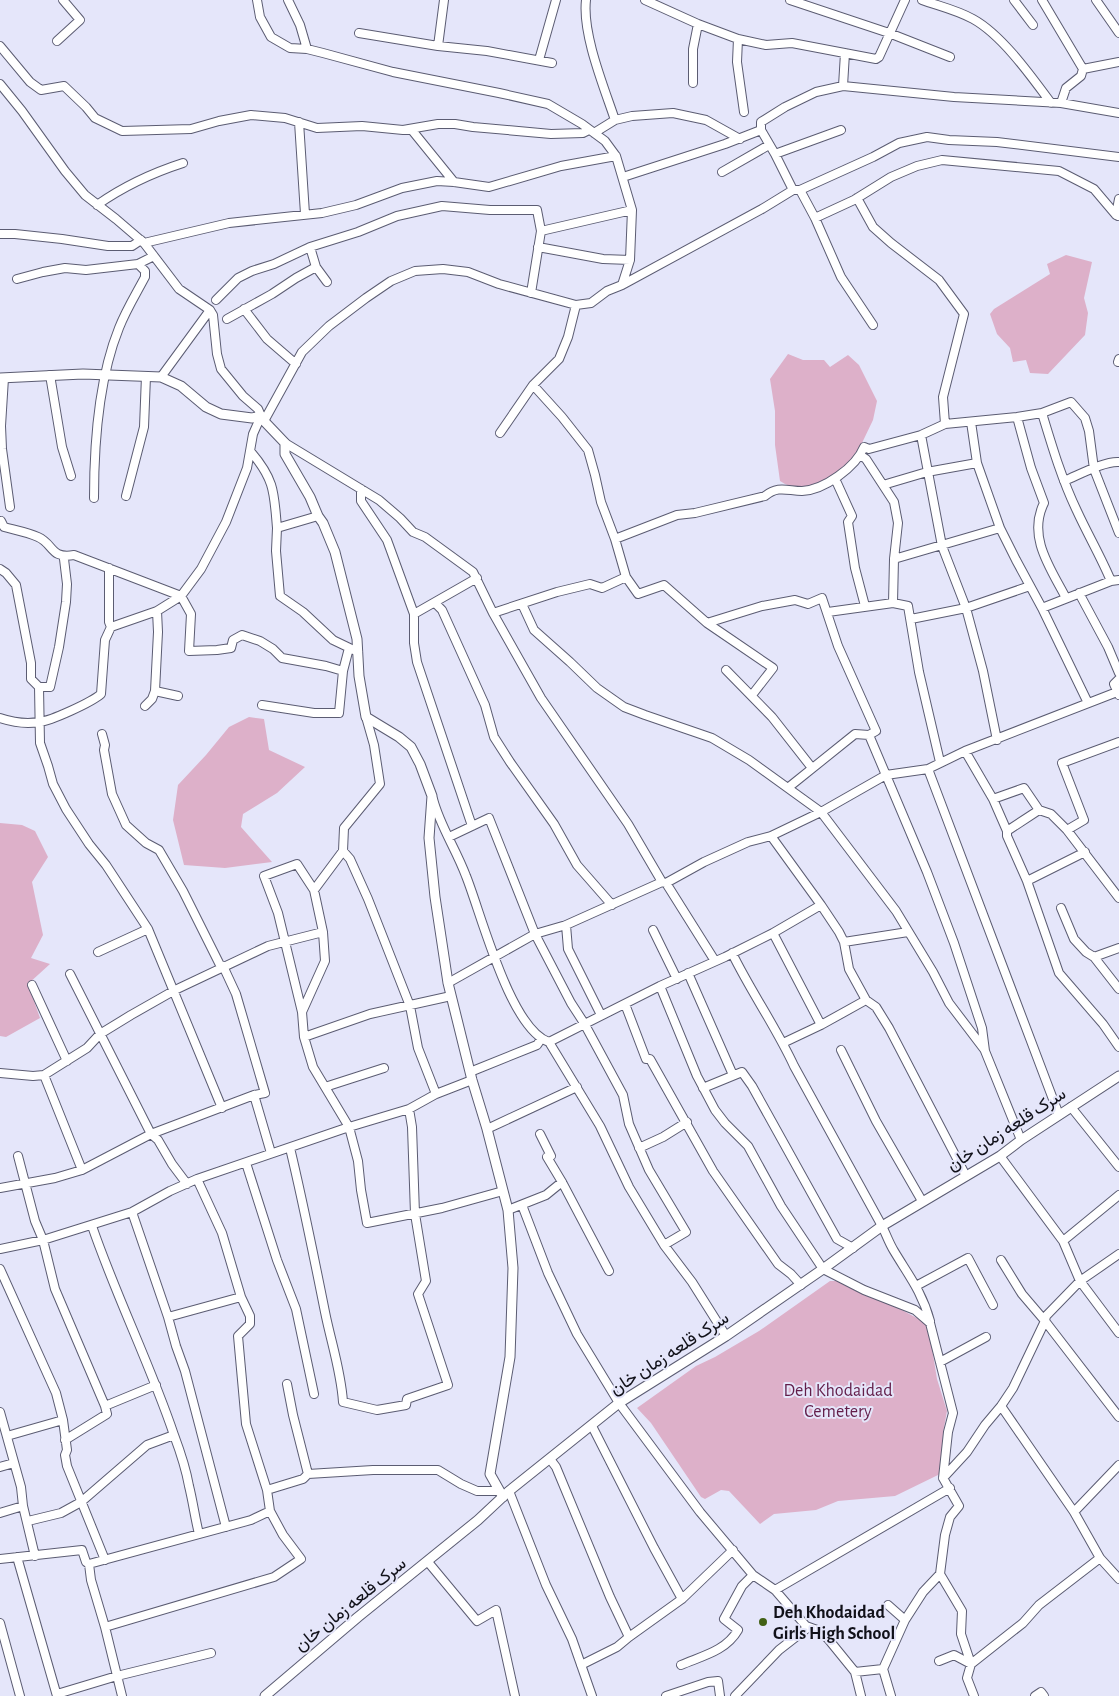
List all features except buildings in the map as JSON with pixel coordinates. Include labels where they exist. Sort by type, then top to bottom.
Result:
[{"type":"street","points":[[57,40],[80,20],[63,0]]},
{"type":"street","points":[[257,0],[260,7],[260,17],[271,37],[290,48],[307,49],[394,72],[548,104],[605,141],[616,156],[632,210],[630,260],[622,285]]},
{"type":"street","points":[[288,0],[300,25],[307,49]]},
{"type":"street","points":[[438,46],[444,0]]},
{"type":"street","points":[[539,60],[556,0]]},
{"type":"street","points":[[586,0],[597,67],[615,120]]},
{"type":"street","points":[[645,0],[698,24],[738,39],[766,45],[792,43],[876,59],[879,57],[905,0]]},
{"type":"street","points":[[790,0],[889,33],[950,57]]},
{"type":"street","points":[[922,0],[974,19],[996,37],[1013,55],[1051,103]]},
{"type":"street","points":[[1014,0],[1033,25]]},
{"type":"street","points":[[1042,0],[1043,5],[1083,70]]},
{"type":"street","points":[[1096,0],[1119,33]]},
{"type":"street","points":[[693,83],[693,49],[698,24]]},
{"type":"street","points":[[359,33],[438,46],[487,51],[552,63]]},
{"type":"street","points":[[738,39],[737,62],[744,112]]},
{"type":"street","points":[[0,46],[30,82],[41,90],[64,86],[96,118],[122,130],[191,129],[251,115],[285,118],[317,128],[362,126],[403,130],[438,124],[454,124],[551,134],[583,133],[592,132],[615,120],[632,116],[674,112],[706,120],[740,139]]},
{"type":"street","points":[[843,86],[845,53]]},
{"type":"street","points":[[1083,70],[1119,62]]},
{"type":"street","points":[[1061,103],[1066,88],[1081,76],[1083,70]]},
{"type":"street","points":[[0,84],[85,196],[143,242],[179,289],[210,310],[213,315],[217,354],[221,369],[243,396],[258,409],[263,418],[285,443],[379,500],[413,532],[425,537],[473,572],[493,613],[541,698],[628,824],[715,961]]},
{"type":"street","points":[[873,326],[841,277],[816,218],[769,145],[761,130],[761,122],[785,107],[816,92],[843,86],[1061,103],[1119,113]]},
{"type":"street","points":[[299,122],[305,214]]},
{"type":"street","points":[[411,128],[454,182]]},
{"type":"street","points":[[623,177],[740,139],[761,130]]},
{"type":"street","points":[[775,154],[841,130]]},
{"type":"street","points":[[111,627],[157,611],[181,596],[201,569],[226,522],[248,468],[253,434],[302,352],[336,321],[391,281],[415,271],[443,269],[468,272],[499,284],[576,305],[591,303],[607,291],[622,285],[797,190],[873,157],[899,143],[927,137],[997,142],[1119,158]]},
{"type":"street","points":[[722,172],[769,145]]},
{"type":"street","points":[[0,234],[62,239],[108,246],[132,246],[229,224],[322,213],[356,205],[402,188],[437,181],[489,187],[561,166],[616,156]]},
{"type":"street","points":[[816,218],[857,198],[891,177],[917,166],[942,160],[1059,171],[1094,189],[1117,216]]},
{"type":"street","points":[[97,204],[152,173],[182,163]]},
{"type":"street","points":[[857,198],[873,227],[939,280],[964,314],[943,397],[946,424]]},
{"type":"street","points":[[1117,216],[1119,203]]},
{"type":"street","points":[[216,300],[238,278],[252,271],[274,264],[310,247],[358,232],[397,216],[442,206],[490,210],[537,210],[541,231],[531,293]]},
{"type":"street","points":[[541,231],[632,210]]},
{"type":"street","points":[[310,247],[316,267],[326,282]]},
{"type":"street","points":[[538,247],[602,259],[630,260]]},
{"type":"street","points":[[18,279],[65,268],[86,270],[138,264],[154,256]]},
{"type":"street","points":[[94,498],[96,438],[105,375],[119,328],[145,277],[145,271],[138,264]]},
{"type":"street","points":[[227,319],[316,267]]},
{"type":"street","points":[[500,434],[533,385],[559,359],[568,337],[576,305]]},
{"type":"street","points":[[244,309],[267,339],[296,364]]},
{"type":"street","points":[[161,376],[210,310]]},
{"type":"street","points":[[10,507],[2,449],[2,378],[50,375],[161,376],[181,386],[206,407],[221,414],[263,418]]},
{"type":"street","points":[[50,375],[62,447],[70,476]]},
{"type":"street","points":[[126,496],[144,426],[146,376]]},
{"type":"street","points":[[533,385],[588,450],[596,475],[601,502],[615,539],[626,577],[638,594],[664,585],[707,624],[772,668],[752,695]]},
{"type":"street","points":[[615,539],[677,515],[695,513],[765,496],[772,490],[788,489],[802,491],[817,488],[834,480],[860,455],[864,447],[869,449],[921,435],[946,424],[1017,417],[1042,412],[1072,402],[1085,418],[1089,431],[1094,469],[1119,534]]},
{"type":"street","points":[[1042,412],[1064,480],[1077,512],[1115,581],[1042,608]]},
{"type":"street","points":[[1017,417],[1031,468],[1044,503],[1039,513],[1037,536],[1047,562],[1066,598]]},
{"type":"street","points":[[971,422],[977,463],[1000,528],[1088,702]]},
{"type":"street","points":[[921,435],[942,546],[966,608],[983,671],[997,740]]},
{"type":"street","points":[[262,705],[314,713],[338,713],[343,671],[354,650],[357,639],[335,552],[310,497],[285,454],[285,443]]},
{"type":"street","points":[[251,452],[263,466],[271,480],[275,501],[276,551],[280,596],[303,612],[333,640],[354,650]]},
{"type":"street","points":[[860,455],[866,459],[894,502],[898,523],[894,559],[893,603]]},
{"type":"street","points":[[1064,480],[1119,462]]},
{"type":"street","points":[[883,484],[927,472],[977,463]]},
{"type":"street","points":[[834,480],[852,516],[848,522],[855,568],[865,606]]},
{"type":"street","points":[[361,489],[361,500],[387,540],[414,614],[414,643],[417,662],[472,826]]},
{"type":"street","points":[[277,528],[318,516]]},
{"type":"street","points":[[2,521],[4,527],[40,537],[55,553],[65,556],[74,555],[181,596],[191,614],[189,651],[231,648],[232,640],[242,635],[260,641],[273,649],[282,658],[343,671]]},
{"type":"street","points":[[894,559],[1000,528]]},
{"type":"street","points":[[39,687],[50,687],[59,647],[66,602],[65,556]]},
{"type":"street","points":[[0,718],[10,721],[40,722],[93,701],[101,694],[105,640],[111,627],[109,622],[109,568]]},
{"type":"street","points":[[0,569],[16,585],[31,663],[31,679],[39,687],[40,742],[53,784],[66,810],[106,865],[148,929],[175,990],[222,1108]]},
{"type":"street","points":[[493,613],[557,592],[590,584],[602,588],[626,577]]},
{"type":"street","points":[[414,614],[477,578]]},
{"type":"street","points":[[911,619],[966,608],[1030,586]]},
{"type":"street","points":[[1079,593],[1108,647],[1119,673]]},
{"type":"street","points":[[707,624],[762,606],[795,600],[808,604],[822,598],[838,646],[876,731],[869,735],[855,734],[789,788]]},
{"type":"street","points":[[435,603],[442,610],[486,705],[494,737],[554,824],[577,865],[612,905]]},
{"type":"street","points":[[828,612],[893,603],[908,606],[919,672],[940,762]]},
{"type":"street","points":[[522,604],[534,630],[597,688],[624,707],[712,738],[749,760],[821,812],[896,911],[933,972],[949,1003],[985,1051]]},
{"type":"street","points":[[145,706],[152,699],[156,691],[157,611]]},
{"type":"street","points":[[314,890],[342,851],[344,828],[380,784],[374,744],[366,717],[354,650]]},
{"type":"street","points":[[726,670],[772,717],[812,768]]},
{"type":"street","points":[[448,983],[534,934],[566,925],[664,883],[748,842],[771,836],[821,812],[886,775],[928,769],[965,751],[997,740],[1088,702],[1118,694],[1114,684],[1119,679]]},
{"type":"street","points":[[156,691],[178,696]]},
{"type":"street","points":[[366,717],[399,737],[411,747],[420,764],[439,819],[466,876],[493,957],[528,1027],[541,1040],[549,1042],[660,986],[732,954],[821,905]]},
{"type":"street","points":[[0,1188],[55,1178],[82,1170],[151,1134],[265,1093],[236,994],[183,891],[159,850],[146,843],[126,825],[112,794],[102,734]]},
{"type":"street","points":[[869,735],[927,872],[954,942],[982,1028],[985,1051],[1021,1140]]},
{"type":"street","points":[[1067,830],[1084,820],[1062,763],[1119,742]]},
{"type":"street","points":[[965,751],[992,799],[1007,831],[1007,836],[1027,882],[1058,973],[1103,1024],[1119,1047]]},
{"type":"street","points":[[928,769],[1059,1115]]},
{"type":"street","points":[[992,799],[1024,788],[1039,810],[1051,814],[1067,830],[1119,898]]},
{"type":"street","points":[[432,796],[429,838],[435,897],[448,983],[471,1076],[508,1210],[513,1268],[510,1357],[490,1474],[504,1493],[572,1639],[592,1696]]},
{"type":"street","points":[[1007,831],[1039,810]]},
{"type":"street","points":[[449,837],[489,818],[534,934],[622,1095],[629,1124],[649,1170],[686,1232],[664,1245]]},
{"type":"street","points":[[771,836],[821,905],[844,942],[849,969],[866,1000],[876,1007],[889,1028],[966,1176]]},
{"type":"street","points":[[342,851],[350,859],[368,899],[410,1006],[418,1048],[436,1094]]},
{"type":"street","points":[[1027,882],[1085,852]]},
{"type":"street","points":[[302,1012],[325,961],[324,932],[314,890],[297,864],[264,876],[278,913],[302,1012],[304,1037],[313,1067],[349,1127],[358,1161],[367,1222],[415,1214],[503,1191]]},
{"type":"street","points":[[1060,908],[1074,939],[1086,952],[1094,957],[1119,989]]},
{"type":"street","points":[[566,925],[568,949],[601,1015]]},
{"type":"street","points":[[98,952],[148,929]]},
{"type":"street","points":[[653,930],[677,979]]},
{"type":"street","points":[[0,1074],[44,1075],[86,1048],[100,1034],[175,990],[268,946],[324,932]]},
{"type":"street","points":[[844,942],[908,932]]},
{"type":"street","points":[[773,933],[821,1025]]},
{"type":"street","points":[[1094,957],[1119,948]]},
{"type":"street","points":[[732,954],[745,980],[783,1042],[893,1250],[925,1303],[953,1413],[948,1432],[943,1478],[959,1506],[950,1517],[945,1535],[940,1574],[923,1592],[905,1620],[883,1669],[891,1696]]},
{"type":"street","points":[[688,973],[733,1075]]},
{"type":"street","points":[[70,974],[151,1134],[158,1140],[172,1164],[187,1184]]},
{"type":"street","points":[[32,985],[67,1061]]},
{"type":"street","points":[[660,986],[703,1088],[715,1110],[748,1146],[781,1206],[823,1269],[864,1290],[915,1310],[930,1323]]},
{"type":"street","points":[[304,1037],[370,1014],[451,996]]},
{"type":"street","points":[[783,1042],[821,1025],[866,1000]]},
{"type":"street","points":[[625,1004],[646,1059],[650,1058],[713,1171],[778,1264],[801,1285]]},
{"type":"street","points":[[0,1249],[43,1240],[92,1226],[132,1212],[170,1191],[197,1179],[349,1127],[409,1109],[471,1076],[537,1045],[541,1040]]},
{"type":"street","points":[[549,1042],[600,1126],[629,1187],[664,1245],[692,1282],[726,1336]]},
{"type":"street","points":[[840,1050],[876,1122],[922,1201]]},
{"type":"street","points":[[325,1087],[384,1068]]},
{"type":"street","points":[[703,1088],[742,1072],[837,1238],[853,1248]]},
{"type":"street","points":[[44,1075],[82,1170]]},
{"type":"street","name":"سرک قلعه زمان خان","points":[[265,1696],[358,1617],[478,1520],[504,1493],[550,1459],[619,1403],[726,1336],[801,1285],[882,1226],[1000,1156],[1021,1140],[1119,1076]]},
{"type":"street","points":[[487,1129],[577,1087]]},
{"type":"street","points":[[254,1096],[271,1154]]},
{"type":"street","points":[[1071,1108],[1119,1167]]},
{"type":"street","points":[[290,1148],[326,1315],[336,1352],[344,1402],[378,1410],[406,1405],[407,1399],[448,1385],[418,1294],[426,1281],[415,1214],[412,1128],[409,1109]]},
{"type":"street","points":[[639,1148],[663,1137],[687,1122]]},
{"type":"street","points":[[540,1134],[551,1156],[547,1158],[610,1271]]},
{"type":"street","points":[[18,1156],[35,1221],[43,1240],[54,1289],[107,1414],[65,1440]]},
{"type":"street","points":[[1000,1156],[1063,1242],[1080,1281],[1119,1334]]},
{"type":"street","points":[[246,1163],[277,1260],[296,1309],[314,1394]]},
{"type":"street","points":[[105,1627],[274,1577],[301,1559],[283,1535],[270,1511],[266,1490],[246,1424],[238,1336],[250,1324],[250,1316],[241,1297],[222,1233],[197,1179]]},
{"type":"street","points":[[508,1210],[546,1194],[562,1182]]},
{"type":"street","points":[[1063,1242],[1119,1195]]},
{"type":"street","points":[[522,1205],[548,1273],[577,1334],[619,1403],[700,1512],[753,1574],[775,1590],[806,1626],[820,1631],[855,1672],[861,1696]]},
{"type":"street","points":[[132,1212],[185,1371],[226,1527]]},
{"type":"street","points":[[92,1226],[132,1330],[156,1385],[174,1435],[189,1486],[193,1513],[199,1534]]},
{"type":"street","points":[[943,1478],[967,1452],[1013,1388],[1046,1321],[1046,1316],[1080,1281],[1119,1254]]},
{"type":"street","points":[[916,1286],[968,1258],[993,1304]]},
{"type":"street","points":[[1001,1260],[1022,1294],[1046,1321],[1119,1417]]},
{"type":"street","points":[[0,1269],[56,1393],[63,1420],[67,1466],[106,1560]]},
{"type":"street","points":[[168,1317],[241,1297]]},
{"type":"street","points":[[940,1362],[986,1337]]},
{"type":"street","points":[[286,1384],[308,1474]]},
{"type":"street","points":[[105,1406],[156,1385]]},
{"type":"street","points":[[1001,1406],[1074,1512],[1100,1558],[1119,1579]]},
{"type":"street","points":[[0,1412],[21,1487],[34,1556]]},
{"type":"street","points":[[7,1436],[63,1420]]},
{"type":"street","points":[[592,1426],[682,1599]]},
{"type":"street","points":[[28,1521],[61,1513],[81,1502],[147,1445],[174,1435]]},
{"type":"street","points":[[550,1459],[556,1467],[610,1597],[629,1637]]},
{"type":"street","points":[[0,1467],[14,1463]]},
{"type":"street","points":[[1074,1512],[1119,1465]]},
{"type":"street","points":[[266,1490],[303,1479],[308,1474],[373,1470],[438,1470],[461,1484],[478,1491],[504,1493]]},
{"type":"street","points":[[775,1590],[950,1488]]},
{"type":"street","points":[[0,1513],[24,1506]]},
{"type":"street","points":[[89,1564],[251,1520],[270,1511]]},
{"type":"street","points":[[0,1559],[82,1550],[86,1562],[89,1564],[91,1580],[122,1696]]},
{"type":"street","points":[[581,1665],[617,1647],[682,1599],[733,1550]]},
{"type":"street","points":[[17,1557],[57,1695],[117,1676],[211,1653]]},
{"type":"street","points":[[971,1664],[1023,1623],[1039,1605],[1100,1558]]},
{"type":"street","points":[[428,1562],[476,1621],[496,1610],[515,1696]]},
{"type":"street","points":[[681,1665],[723,1648],[736,1634],[738,1630],[724,1619],[742,1586],[753,1574]]},
{"type":"street","points":[[940,1574],[962,1611],[961,1634],[971,1664],[968,1678],[974,1696]]},
{"type":"street","points":[[888,1605],[905,1620]]},
{"type":"street","points":[[0,1624],[20,1696]]},
{"type":"street","points":[[735,1696],[779,1650],[806,1629],[806,1626]]},
{"type":"street","points":[[939,1661],[954,1655],[971,1664]]},
{"type":"street","points":[[855,1672],[883,1669]]},
{"type":"street","points":[[666,1696],[708,1682],[718,1681],[720,1696]]},
{"type":"street","points":[[1035,1696],[1041,1692],[1044,1696]]},
{"type":"green space","points":[[1066,255],[1092,262],[1084,298],[1088,313],[1085,335],[1048,374],[1030,373],[1026,360],[1013,362],[1010,348],[997,334],[990,314],[994,309],[1050,274],[1047,264]]},
{"type":"green space","points":[[788,354],[803,360],[824,360],[830,367],[848,355],[859,365],[877,401],[873,420],[862,443],[848,465],[822,484],[798,489],[780,481],[775,445],[775,411],[770,379]]},
{"type":"green space","points":[[249,717],[264,719],[269,750],[305,767],[277,793],[243,814],[241,827],[272,862],[225,868],[184,865],[173,820],[178,785],[229,727]]},
{"type":"green space","points":[[0,823],[22,825],[35,831],[48,857],[32,882],[43,935],[31,958],[50,964],[28,984],[40,1018],[6,1037],[0,1036]]},
{"type":"green space","name":"Deh Khodaidad Cemetery","points":[[830,1281],[837,1281],[887,1302],[928,1324],[937,1379],[947,1411],[943,1433],[941,1471],[938,1475],[895,1496],[838,1501],[816,1510],[774,1514],[760,1524],[729,1491],[721,1490],[705,1499],[701,1497],[651,1423],[637,1408],[696,1366],[759,1331]]},
{"type":"place","name":"Deh Khodaidad Girls High School","points":[[763,1622]]}]
